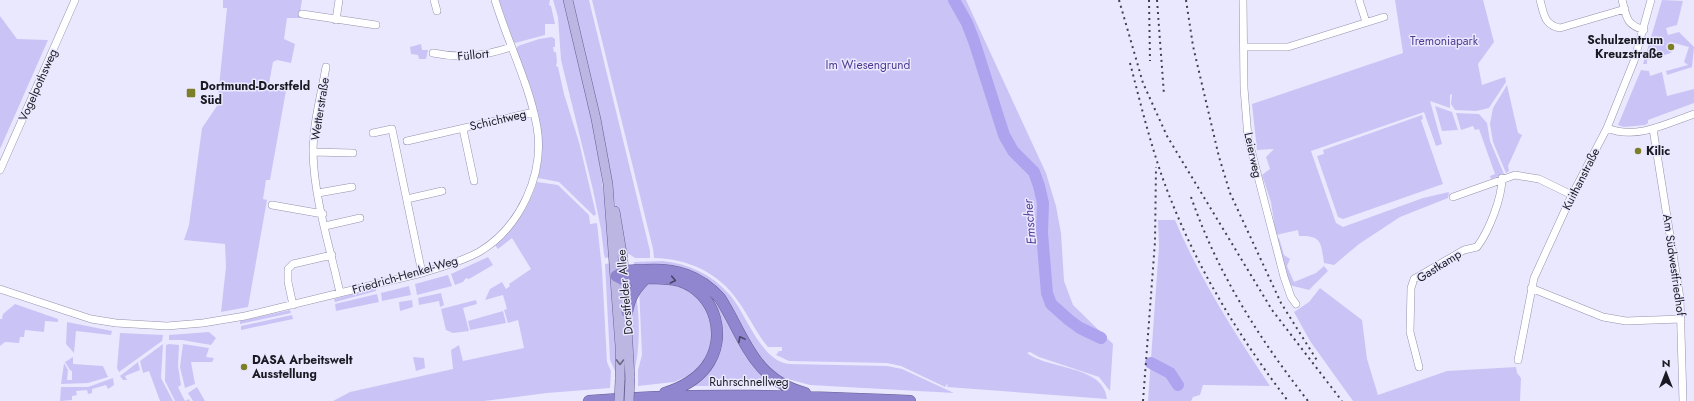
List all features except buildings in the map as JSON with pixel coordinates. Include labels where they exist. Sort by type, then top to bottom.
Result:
[{"type":"highway","points":[[621,276],[664,269],[677,271],[695,277],[713,290],[720,298],[745,346],[764,370],[777,380],[793,388],[824,397]]},
{"type":"highway","points":[[621,276],[659,278],[680,281],[696,290],[706,299],[717,322],[717,336],[711,358],[701,372],[692,380],[672,390],[645,397]]},
{"type":"highway","points":[[627,312],[632,294],[646,278]]},
{"type":"highway","name":"Ruhrschnellweg","points":[[589,401],[645,397],[714,395],[824,397],[910,401]]},
{"type":"main road","name":"Dorstfelder Allee","points":[[568,0],[596,119],[608,184],[627,312],[630,378],[629,401]]},
{"type":"main road","name":"Dorstfelder Allee","points":[[619,401],[621,276]]},
{"type":"street","name":"Vogelpothsweg","points":[[0,170],[75,0]]},
{"type":"street","points":[[336,20],[339,0]]},
{"type":"street","points":[[434,0],[437,11]]},
{"type":"street","name":"Friedrich-Henkel-Weg","points":[[0,289],[92,319],[141,325],[167,326],[203,324],[293,305],[422,273],[448,265],[479,251],[506,230],[516,217],[530,190],[536,169],[538,144],[534,112],[496,0]]},
{"type":"street","name":"Leierweg","points":[[1243,0],[1244,88],[1250,149],[1284,277],[1296,304]]},
{"type":"street","points":[[1359,0],[1366,22]]},
{"type":"street","points":[[1540,0],[1546,21],[1551,26],[1560,28],[1625,9]]},
{"type":"street","points":[[1622,0],[1627,20],[1634,27],[1644,30]]},
{"type":"street","name":"Kuithanstraße","points":[[1518,360],[1531,288],[1541,260],[1572,195],[1607,128],[1633,65],[1644,30],[1651,0]]},
{"type":"street","points":[[302,14],[376,25]]},
{"type":"street","points":[[1244,47],[1288,47],[1384,17]]},
{"type":"street","name":"Füllort","points":[[433,54],[450,57],[477,57],[511,47]]},
{"type":"street","name":"Wetterstraße","points":[[326,67],[314,130],[314,152],[318,193],[340,293]]},
{"type":"street","name":"Schichtweg","points":[[407,141],[534,112]]},
{"type":"street","points":[[1607,128],[1625,132],[1653,129],[1694,114]]},
{"type":"street","points":[[373,133],[392,129],[422,273]]},
{"type":"street","name":"Schichtweg","points":[[463,129],[474,181]]},
{"type":"street","name":"Am Südwestfriedhof","points":[[1653,129],[1677,276],[1681,319],[1683,401]]},
{"type":"street","name":"Wetterstraße","points":[[314,152],[353,153]]},
{"type":"street","points":[[1453,198],[1502,178],[1515,175],[1539,179],[1572,195]]},
{"type":"street","name":"Gastkamp","points":[[1420,367],[1410,332],[1411,288],[1414,279],[1464,250],[1477,247],[1484,238],[1502,189],[1502,178]]},
{"type":"street","points":[[318,193],[352,187]]},
{"type":"street","points":[[407,200],[442,191]]},
{"type":"street","points":[[272,205],[323,214]]},
{"type":"street","points":[[326,226],[360,218]]},
{"type":"street","points":[[293,305],[288,282],[288,269],[294,264],[332,255]]},
{"type":"street","points":[[1531,288],[1603,317],[1626,321],[1681,319]]},
{"type":"green space","points":[[223,0],[302,0],[299,18],[287,18],[284,39],[295,44],[291,63],[277,60],[273,62],[268,89],[287,85],[270,180],[266,180],[263,199],[267,200],[248,307],[221,312],[226,267],[225,244],[184,240],[189,225],[202,128],[217,106],[227,8],[223,8]]},
{"type":"green space","points":[[499,0],[550,0],[549,5],[551,6],[555,24],[545,24],[545,35],[515,43]]},
{"type":"green space","points":[[553,0],[564,0],[594,127],[608,222],[611,257],[605,258],[604,254],[601,229],[593,190],[561,60],[558,17]]},
{"type":"green space","points":[[571,0],[589,0],[650,251],[650,258],[635,258],[629,254],[625,255],[592,85]]},
{"type":"green space","name":"Im Wiesengrund","points":[[592,0],[966,0],[1046,173],[1056,206],[1061,233],[1064,281],[1073,305],[1113,344],[1110,391],[1099,377],[1039,357],[1030,352],[1027,353],[1048,363],[1086,374],[1096,380],[1104,388],[1107,399],[947,387],[948,383],[945,387],[901,366],[887,363],[789,361],[776,355],[779,351],[782,351],[782,347],[768,347],[738,301],[721,282],[712,275],[690,264],[654,258]]},
{"type":"green space","name":"Tremoniapark","points":[[1395,0],[1483,0],[1494,42],[1478,64],[1482,85],[1505,77],[1506,82],[1489,108],[1476,111],[1455,110],[1451,104],[1452,94],[1450,95],[1450,108],[1430,101],[1442,144],[1436,146],[1424,112],[1311,151],[1336,223],[1343,227],[1423,198],[1449,192],[1448,198],[1400,217],[1359,244],[1334,265],[1324,263],[1321,245],[1316,239],[1307,236],[1299,236],[1298,230],[1276,235],[1271,202],[1262,175],[1270,169],[1266,157],[1274,149],[1257,150],[1252,104],[1403,53]]},
{"type":"green space","points":[[1662,0],[1683,1],[1677,25],[1666,28],[1668,35],[1679,32],[1694,47],[1692,67],[1667,75],[1666,71],[1688,65],[1684,62],[1689,47],[1674,43],[1671,53],[1647,60],[1647,64],[1643,64]]},
{"type":"green space","points":[[0,16],[17,39],[48,40],[0,149]]},
{"type":"green space","points":[[552,37],[555,39],[555,47],[553,47],[554,52],[556,52],[556,66],[558,67],[564,94],[579,142],[596,214],[594,216],[559,182],[538,178],[541,161],[540,128],[533,96],[516,49],[518,46],[539,39]]},
{"type":"green space","points":[[421,44],[422,50],[428,50],[426,59],[419,59],[418,55],[411,54],[410,47]]},
{"type":"green space","points":[[1641,70],[1649,71],[1650,76],[1662,72],[1667,96],[1694,89],[1694,103],[1648,120],[1648,123],[1645,125],[1624,127],[1618,125]]},
{"type":"green space","points":[[1507,85],[1518,133],[1522,135],[1508,166],[1509,171],[1506,173],[1493,142],[1490,124],[1493,108]]},
{"type":"green space","points":[[1435,106],[1452,112],[1458,130],[1442,131]]},
{"type":"green space","points":[[1456,113],[1479,114],[1487,123],[1490,141],[1504,174],[1491,179],[1490,176],[1495,174],[1479,129],[1475,130],[1473,126],[1461,130]]},
{"type":"green space","points":[[1422,115],[1423,119],[1421,120],[1443,184],[1343,219],[1338,217],[1317,156],[1324,154],[1323,150]]},
{"type":"green space","points":[[537,182],[558,185],[589,215],[590,224],[597,223],[602,269],[607,362],[611,371],[610,388],[547,393],[484,401],[333,401],[350,392],[453,369],[451,350],[459,345],[463,361],[524,348],[518,320],[508,323],[504,310],[507,309],[503,295],[485,300],[490,289],[502,282],[506,289],[510,286],[509,284],[531,269],[512,238],[498,249],[495,245],[515,224],[525,209]]},
{"type":"green space","points":[[1158,220],[1175,220],[1195,263],[1218,305],[1270,386],[1203,385],[1200,395],[1193,397],[1191,401],[1148,401],[1159,246]]},
{"type":"green space","points":[[1277,238],[1279,238],[1284,255],[1290,259],[1287,266],[1294,282],[1316,273],[1324,266],[1328,271],[1309,290],[1289,285]]},
{"type":"green space","points":[[488,257],[493,265],[469,279],[466,278],[463,282],[455,285],[451,274]]},
{"type":"green space","points":[[663,261],[691,267],[715,281],[735,302],[762,346],[780,361],[790,364],[887,366],[902,369],[954,393],[810,385],[784,378],[765,366],[721,295],[634,266],[634,262]]},
{"type":"green space","points":[[611,263],[616,358],[615,379],[615,371],[610,360],[605,264]]},
{"type":"green space","points":[[658,273],[711,293],[776,385],[713,383],[712,376],[710,386],[692,386],[715,360],[714,303]]},
{"type":"green space","points":[[448,275],[452,286],[417,295],[415,284]]},
{"type":"green space","points":[[670,282],[696,294],[712,315],[714,344],[701,369],[674,382],[638,386],[638,370],[642,355],[639,288],[646,283]]},
{"type":"green space","points":[[409,286],[411,295],[382,301],[381,293]]},
{"type":"green space","points":[[376,288],[376,291],[335,302],[334,299]]},
{"type":"green space","points":[[1320,288],[1362,320],[1367,359],[1378,395],[1447,371],[1516,367],[1517,373],[1521,378],[1520,401],[1353,401],[1310,341],[1294,312],[1309,302]]},
{"type":"green space","points":[[441,293],[444,305],[440,307],[439,301],[419,305],[418,298]]},
{"type":"green space","points":[[377,294],[379,302],[336,311],[335,304]]},
{"type":"green space","points":[[636,296],[639,334],[634,371],[631,306]]},
{"type":"green space","points":[[412,300],[413,307],[400,311],[399,302]]},
{"type":"green space","points":[[476,300],[477,304],[463,308],[469,331],[453,333],[446,330],[441,309]]},
{"type":"green space","points":[[15,304],[58,319],[58,322],[45,321],[44,332],[25,330],[24,337],[20,337],[19,343],[5,342],[0,346],[0,319],[2,319],[3,314]]},
{"type":"green space","points":[[290,310],[291,313],[240,324],[240,321]]},
{"type":"green space","points":[[503,311],[506,323],[470,330],[468,321]]},
{"type":"green space","points":[[292,315],[293,319],[241,330],[241,326]]},
{"type":"green space","points":[[67,322],[112,331],[111,335],[76,331],[74,353],[66,344]]},
{"type":"green space","points":[[209,332],[216,338],[211,345],[182,340],[169,340],[169,335]]},
{"type":"green space","points":[[120,333],[163,335],[162,341],[119,372],[117,368]]},
{"type":"green space","points":[[163,344],[161,378],[173,401],[160,401],[149,371],[143,373],[140,361]]},
{"type":"green space","points":[[183,344],[209,348],[206,357],[214,358],[212,362],[191,362],[195,384],[185,388],[180,367]]},
{"type":"green space","points":[[166,345],[179,345],[178,366],[181,385],[178,387],[185,401],[175,401],[165,381]]},
{"type":"green space","points":[[73,357],[73,364],[103,366],[108,377],[88,383],[61,384],[64,363],[68,370],[67,380],[72,380],[72,371],[65,362]]},
{"type":"green space","points":[[413,357],[424,358],[425,368],[416,371]]},
{"type":"green space","points":[[138,362],[140,370],[125,376],[127,380],[123,380],[120,376]]},
{"type":"green space","points":[[113,378],[114,385],[108,389],[106,385],[92,389],[92,393],[88,394],[87,390],[76,391],[77,395],[72,396],[72,400],[60,401],[61,387],[88,387]]},
{"type":"green space","points":[[197,387],[205,401],[193,401],[188,393]]},
{"type":"waterway","name":"Emscher","points":[[954,0],[967,23],[974,41],[1004,135],[1013,151],[1034,172],[1039,186],[1043,203],[1042,233],[1047,293],[1051,304],[1080,328],[1101,338]]},
{"type":"waterway","name":"Emscher","points":[[1151,363],[1170,373],[1178,385]]},
{"type":"railway","points":[[1119,0],[1143,83],[1167,136],[1272,310],[1342,401]]},
{"type":"railway","points":[[1149,0],[1150,61]]},
{"type":"railway","points":[[1157,0],[1164,95]]},
{"type":"railway","points":[[1186,0],[1193,46],[1219,157],[1230,193],[1281,303],[1318,362]]},
{"type":"railway","points":[[1130,63],[1148,132],[1171,200],[1182,227],[1222,304],[1270,377],[1288,401]]},
{"type":"railway","points":[[1143,401],[1155,242],[1156,167]]},
{"type":"railway","points":[[1191,197],[1214,252],[1241,304],[1272,353],[1308,401]]},
{"type":"place","name":"Schulzentrum Kreuzstraße","points":[[1671,47]]},
{"type":"place","name":"Dortmund-Dorstfeld Süd","points":[[191,93]]},
{"type":"place","name":"Kilic","points":[[1638,151]]},
{"type":"place","name":"DASA Arbeitswelt Ausstellung","points":[[244,367]]}]
